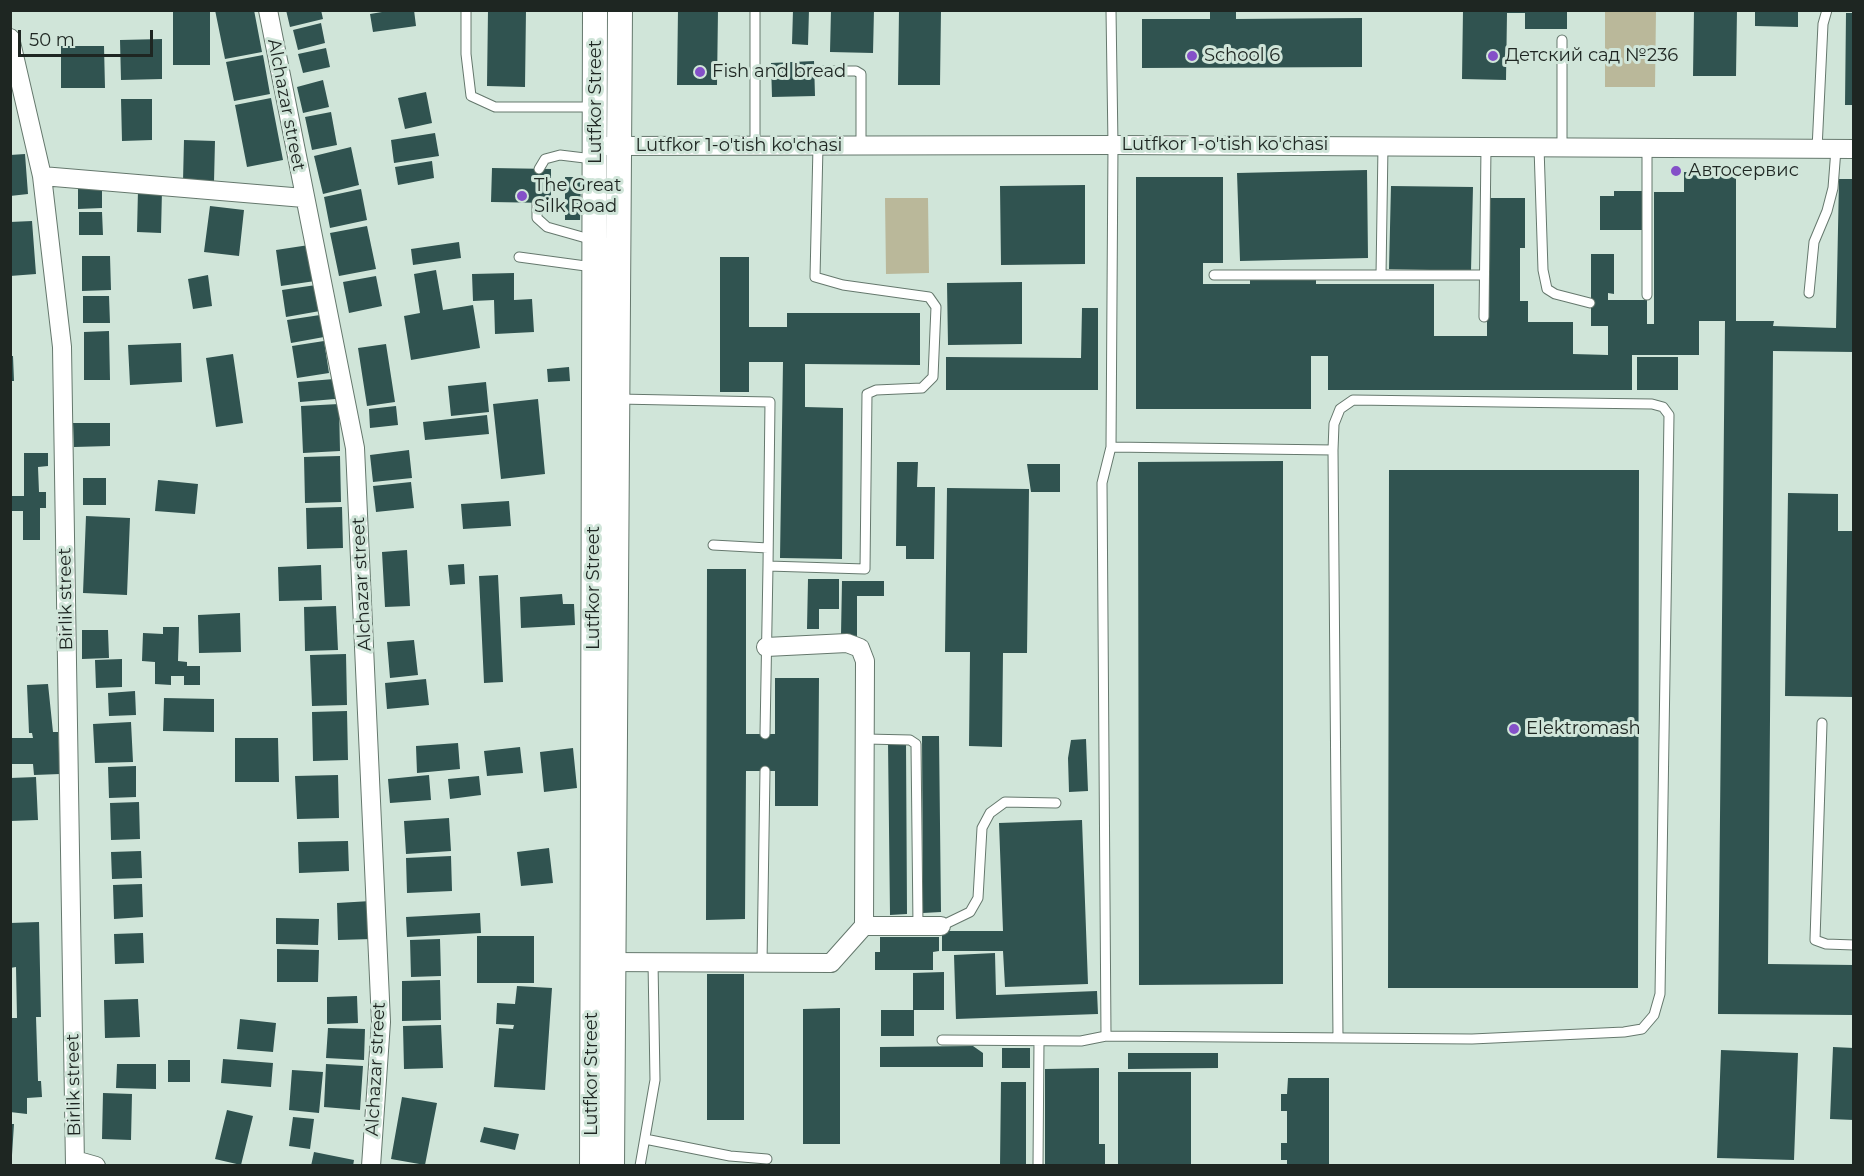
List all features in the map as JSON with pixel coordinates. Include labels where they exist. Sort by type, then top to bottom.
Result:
[{"type":"main road","name":"Lutfkor Street","points":[[592,1166],[603,962],[617,399],[604,150],[596,107],[595,10]]},
{"type":"main road","name":"Lutfkor Street","points":[[612,1166],[603,962],[595,268],[604,150],[620,10]]},
{"type":"street","name":"Alchazar street","points":[[268,10],[356,448],[381,1022],[371,1166]]},
{"type":"street","name":"Birlik street","points":[[10,38],[42,176],[62,347],[75,1163]]},
{"type":"street","name":"Lutfkor 1-o'tish ko'chasi","points":[[604,150],[755,146],[1113,145],[1845,149]]},
{"type":"street","points":[[42,176],[304,198]]},
{"type":"street","points":[[603,962],[831,963],[864,926],[865,661],[860,648],[848,643],[766,647]]},
{"type":"street","points":[[864,926],[941,926]]},
{"type":"street","points":[[75,1163],[96,1166]]},
{"type":"lane","points":[[466,10],[466,54],[471,96],[495,107],[596,107]]},
{"type":"lane","points":[[755,10],[755,146]]},
{"type":"lane","points":[[1106,1036],[1101,483],[1111,447],[1113,145],[1111,10]]},
{"type":"lane","points":[[1817,149],[1823,24],[1827,10]]},
{"type":"lane","points":[[1562,40],[1562,147]]},
{"type":"lane","points":[[822,71],[856,71],[861,74],[861,146]]},
{"type":"lane","points":[[768,566],[865,569],[867,394],[876,390],[922,388],[933,377],[936,307],[929,297],[843,285],[815,277],[818,146]]},
{"type":"lane","points":[[1381,275],[1383,146]]},
{"type":"lane","points":[[1484,317],[1486,147]]},
{"type":"lane","points":[[1539,147],[1543,270],[1547,288],[1556,294],[1590,303]]},
{"type":"lane","points":[[1647,148],[1647,295]]},
{"type":"lane","points":[[1809,293],[1814,242],[1845,149]]},
{"type":"lane","points":[[539,169],[545,159],[604,150]]},
{"type":"lane","points":[[537,203],[537,218],[547,227],[596,240]]},
{"type":"lane","points":[[519,257],[595,268]]},
{"type":"lane","points":[[1214,274],[1485,275]]},
{"type":"lane","points":[[617,399],[770,402],[765,734]]},
{"type":"lane","points":[[942,1040],[1081,1041],[1106,1036],[1338,1038],[1472,1039],[1624,1032],[1641,1029],[1654,1015],[1660,994],[1670,426],[1669,415],[1663,407],[1652,404],[1353,400],[1340,409],[1334,424],[1333,450],[1338,1038]]},
{"type":"lane","points":[[1111,447],[1333,450]]},
{"type":"lane","points":[[713,545],[768,548]]},
{"type":"lane","points":[[1822,723],[1815,940],[1826,944],[1854,945]]},
{"type":"lane","points":[[866,740],[910,740],[916,744],[918,926]]},
{"type":"lane","points":[[762,963],[765,771]]},
{"type":"lane","points":[[941,926],[970,912],[978,897],[982,828],[990,813],[1005,802],[1056,803]]},
{"type":"lane","points":[[640,1166],[655,1080],[653,963]]},
{"type":"lane","points":[[1038,1166],[1039,1041]]},
{"type":"lane","points":[[645,1139],[730,1156],[767,1159]]},
{"type":"shaded area","points":[[1605,11],[1656,11],[1655,87],[1605,87]]},
{"type":"shaded area","points":[[885,198],[928,198],[929,273],[886,274]]},
{"type":"building","points":[[173,10],[210,10],[210,65],[173,65]]},
{"type":"building","points":[[215,10],[254,10],[262,52],[225,59]]},
{"type":"building","points":[[286,10],[321,10],[323,19],[290,27]]},
{"type":"building","points":[[394,10],[414,10],[416,26],[373,32],[370,14]]},
{"type":"building","points":[[488,10],[526,10],[525,87],[487,86]]},
{"type":"building","points":[[678,10],[718,10],[717,85],[677,85]]},
{"type":"building","points":[[793,10],[809,10],[808,45],[792,44]]},
{"type":"building","points":[[831,10],[874,10],[873,53],[830,52]]},
{"type":"building","points":[[899,10],[941,10],[940,85],[898,85]]},
{"type":"building","points":[[1210,10],[1236,10],[1236,19],[1362,18],[1362,67],[1142,68],[1142,19],[1210,19]]},
{"type":"building","points":[[1463,10],[1567,10],[1567,29],[1525,29],[1525,13],[1507,13],[1506,80],[1462,79]]},
{"type":"building","points":[[1694,10],[1737,10],[1736,76],[1693,76]]},
{"type":"building","points":[[1755,10],[1798,10],[1798,27],[1755,26]]},
{"type":"building","points":[[1846,13],[1854,13],[1854,105],[1845,105]]},
{"type":"building","points":[[321,23],[325,43],[298,50],[293,30]]},
{"type":"building","points":[[162,39],[162,79],[121,80],[120,40]]},
{"type":"building","points":[[61,46],[104,46],[105,88],[61,88]]},
{"type":"building","points":[[326,48],[330,67],[303,73],[298,54]]},
{"type":"building","points":[[263,55],[270,94],[234,101],[226,62]]},
{"type":"building","points":[[814,61],[815,96],[772,97],[771,63]]},
{"type":"building","points":[[323,80],[329,107],[303,113],[297,87]]},
{"type":"building","points":[[426,92],[432,123],[405,129],[398,98]]},
{"type":"building","points":[[271,98],[283,160],[247,167],[235,105]]},
{"type":"building","points":[[121,99],[152,99],[152,140],[122,141]]},
{"type":"building","points":[[331,112],[337,145],[312,150],[305,117]]},
{"type":"building","points":[[435,133],[439,156],[394,163],[391,140]]},
{"type":"building","points":[[184,140],[215,141],[214,182],[183,181]]},
{"type":"building","points":[[351,147],[359,185],[323,194],[314,156]]},
{"type":"building","points":[[25,154],[28,194],[10,196],[10,155]]},
{"type":"building","points":[[432,161],[434,178],[398,185],[395,167]]},
{"type":"building","points":[[492,168],[551,169],[551,203],[491,202]]},
{"type":"building","points":[[1367,170],[1368,258],[1240,261],[1237,173]]},
{"type":"building","points":[[1684,172],[1736,172],[1736,321],[1774,321],[1773,326],[1836,328],[1839,179],[1854,179],[1854,352],[1773,351],[1768,964],[1854,965],[1854,1015],[1718,1014],[1725,321],[1699,321],[1699,355],[1632,355],[1632,390],[1328,390],[1328,356],[1311,356],[1311,409],[1136,409],[1136,177],[1223,177],[1223,263],[1203,263],[1203,284],[1250,284],[1250,278],[1316,278],[1316,284],[1434,284],[1434,336],[1487,336],[1487,198],[1525,198],[1525,248],[1520,248],[1520,301],[1528,301],[1528,322],[1573,322],[1573,354],[1608,355],[1608,326],[1591,326],[1591,254],[1614,254],[1614,294],[1608,293],[1608,300],[1647,300],[1647,324],[1654,324],[1654,192],[1684,192]]},
{"type":"building","points":[[565,177],[581,177],[580,220],[565,220]]},
{"type":"building","points":[[78,183],[102,183],[102,208],[78,209]]},
{"type":"building","points":[[1085,185],[1085,264],[1001,265],[1000,186]]},
{"type":"building","points":[[1391,186],[1473,187],[1471,271],[1389,269]]},
{"type":"building","points":[[361,189],[367,220],[330,228],[324,197]]},
{"type":"building","points":[[138,190],[162,190],[161,233],[137,232]]},
{"type":"building","points":[[1614,191],[1643,191],[1642,230],[1600,230],[1600,196],[1614,196]]},
{"type":"building","points":[[210,206],[244,210],[239,256],[204,252]]},
{"type":"building","points":[[79,212],[102,212],[103,235],[79,235]]},
{"type":"building","points":[[32,221],[36,274],[10,276],[10,222]]},
{"type":"building","points":[[367,226],[376,269],[339,276],[330,233]]},
{"type":"building","points":[[459,242],[461,258],[413,265],[411,249]]},
{"type":"building","points":[[309,245],[315,281],[281,286],[276,250]]},
{"type":"building","points":[[82,256],[110,256],[111,290],[82,291]]},
{"type":"building","points":[[720,257],[749,257],[749,327],[787,327],[787,313],[920,313],[920,365],[805,364],[805,407],[843,408],[842,559],[780,558],[783,362],[749,362],[749,392],[720,392]]},
{"type":"building","points":[[436,270],[443,310],[473,305],[480,348],[411,360],[404,316],[420,313],[414,274]]},
{"type":"building","points":[[514,273],[514,300],[532,299],[534,332],[495,334],[494,300],[473,301],[472,274]]},
{"type":"building","points":[[208,275],[212,306],[193,309],[188,279]]},
{"type":"building","points":[[376,276],[382,306],[349,313],[343,282]]},
{"type":"building","points":[[1022,282],[1022,344],[948,345],[947,283]]},
{"type":"building","points":[[316,285],[320,311],[286,317],[282,290]]},
{"type":"building","points":[[83,296],[109,296],[110,323],[83,323]]},
{"type":"building","points":[[1082,308],[1098,308],[1098,390],[946,390],[946,357],[1081,358]]},
{"type":"building","points":[[320,315],[324,337],[291,343],[287,320]]},
{"type":"building","points":[[109,331],[110,380],[84,380],[84,332]]},
{"type":"building","points":[[324,341],[329,373],[297,378],[292,346]]},
{"type":"building","points":[[181,343],[182,382],[130,385],[128,345]]},
{"type":"building","points":[[386,344],[395,402],[367,406],[358,348]]},
{"type":"building","points":[[233,354],[243,423],[216,427],[206,358]]},
{"type":"building","points":[[10,356],[13,356],[14,381],[10,381]]},
{"type":"building","points":[[1637,357],[1678,357],[1678,390],[1637,390]]},
{"type":"building","points":[[569,367],[570,381],[548,382],[547,369]]},
{"type":"building","points":[[334,379],[335,399],[300,402],[298,382]]},
{"type":"building","points":[[486,382],[489,412],[451,416],[448,386]]},
{"type":"building","points":[[538,399],[545,474],[501,479],[493,404]]},
{"type":"building","points":[[339,404],[340,451],[303,453],[301,406]]},
{"type":"building","points":[[396,406],[398,425],[370,428],[369,409]]},
{"type":"building","points":[[487,415],[489,434],[425,440],[423,422]]},
{"type":"building","points":[[73,423],[110,423],[110,446],[74,447]]},
{"type":"building","points":[[409,450],[412,478],[373,482],[370,455]]},
{"type":"building","points":[[24,453],[48,453],[48,466],[38,467],[39,492],[46,492],[46,508],[40,508],[40,540],[23,540],[23,511],[10,511],[10,496],[24,496]]},
{"type":"building","points":[[340,456],[341,502],[305,503],[304,457]]},
{"type":"building","points":[[1283,461],[1283,984],[1139,985],[1138,462]]},
{"type":"building","points":[[897,462],[918,462],[917,487],[935,487],[934,559],[906,559],[906,546],[896,546]]},
{"type":"building","points":[[1027,464],[1060,464],[1060,492],[1031,492]]},
{"type":"building","name":"Elektromash","points":[[1389,470],[1639,470],[1638,988],[1388,988]]},
{"type":"building","points":[[83,478],[106,478],[106,505],[83,505]]},
{"type":"building","points":[[158,480],[198,484],[195,514],[155,511]]},
{"type":"building","points":[[411,482],[414,508],[376,512],[373,486]]},
{"type":"building","points":[[947,488],[1029,489],[1027,653],[1003,653],[1002,747],[969,746],[970,652],[945,652]]},
{"type":"building","points":[[1788,493],[1838,494],[1838,531],[1854,531],[1854,697],[1785,696]]},
{"type":"building","points":[[509,501],[511,526],[463,529],[461,504]]},
{"type":"building","points":[[342,507],[343,548],[307,549],[306,508]]},
{"type":"building","points":[[86,516],[130,518],[127,595],[83,593]]},
{"type":"building","points":[[407,550],[410,606],[385,607],[382,552]]},
{"type":"building","points":[[464,564],[465,584],[450,585],[448,565]]},
{"type":"building","points":[[321,565],[322,600],[279,601],[278,567]]},
{"type":"building","points":[[707,569],[746,569],[746,734],[775,734],[775,678],[819,678],[818,806],[775,806],[775,771],[746,771],[745,919],[706,920]]},
{"type":"building","points":[[498,575],[503,682],[484,683],[479,576]]},
{"type":"building","points":[[808,579],[839,579],[839,609],[819,609],[819,629],[807,629]]},
{"type":"building","points":[[842,581],[884,581],[884,596],[857,596],[857,636],[841,635]]},
{"type":"building","points":[[562,594],[563,604],[574,604],[575,625],[521,628],[520,597]]},
{"type":"building","points":[[336,606],[338,650],[305,651],[304,607]]},
{"type":"building","points":[[240,613],[241,652],[199,653],[198,615]]},
{"type":"building","points":[[163,627],[179,627],[178,661],[187,662],[187,666],[200,666],[200,685],[184,685],[184,676],[171,676],[171,685],[155,684],[155,662],[142,661],[143,633],[163,634]]},
{"type":"building","points":[[82,630],[108,630],[109,658],[82,659]]},
{"type":"building","points":[[414,640],[418,675],[390,678],[387,642]]},
{"type":"building","points":[[346,654],[347,705],[312,706],[310,655]]},
{"type":"building","points":[[122,659],[122,687],[96,688],[95,660]]},
{"type":"building","points":[[426,679],[429,705],[387,709],[385,683]]},
{"type":"building","points":[[48,684],[53,732],[58,732],[60,774],[34,775],[33,764],[10,764],[10,738],[33,738],[32,733],[29,733],[27,685]]},
{"type":"building","points":[[135,691],[136,715],[109,716],[108,693]]},
{"type":"building","points":[[164,698],[214,699],[214,732],[163,731]]},
{"type":"building","points":[[347,711],[348,760],[313,761],[312,712]]},
{"type":"building","points":[[131,722],[133,762],[95,763],[93,724]]},
{"type":"building","points":[[922,736],[939,736],[941,912],[923,913]]},
{"type":"building","points":[[235,738],[278,738],[279,782],[235,782]]},
{"type":"building","points":[[1086,739],[1088,791],[1069,792],[1068,758],[1071,740]]},
{"type":"building","points":[[888,742],[906,742],[907,914],[890,915]]},
{"type":"building","points":[[458,743],[460,769],[417,773],[416,746]]},
{"type":"building","points":[[520,747],[523,773],[487,776],[484,751]]},
{"type":"building","points":[[573,748],[577,788],[544,792],[540,752]]},
{"type":"building","points":[[136,766],[136,797],[109,798],[108,767]]},
{"type":"building","points":[[338,775],[339,818],[297,819],[295,776]]},
{"type":"building","points":[[429,775],[431,800],[390,803],[388,779]]},
{"type":"building","points":[[479,776],[481,795],[450,799],[448,779]]},
{"type":"building","points":[[36,777],[38,820],[10,821],[10,778]]},
{"type":"building","points":[[139,802],[140,839],[111,840],[110,803]]},
{"type":"building","points":[[449,818],[451,851],[406,854],[404,821]]},
{"type":"building","points":[[1082,820],[1088,984],[1005,987],[1003,951],[942,951],[942,931],[1003,931],[999,823]]},
{"type":"building","points":[[348,841],[349,871],[299,873],[298,842]]},
{"type":"building","points":[[549,848],[553,883],[521,886],[517,852]]},
{"type":"building","points":[[141,851],[142,878],[112,879],[111,852]]},
{"type":"building","points":[[451,856],[452,891],[407,893],[406,858]]},
{"type":"building","points":[[142,884],[143,917],[114,919],[113,885]]},
{"type":"building","points":[[371,901],[372,939],[338,940],[337,903]]},
{"type":"building","points":[[480,913],[481,933],[407,937],[406,917]]},
{"type":"building","points":[[276,918],[319,919],[318,945],[276,944]]},
{"type":"building","points":[[39,922],[41,1017],[36,1017],[38,1081],[41,1081],[42,1097],[27,1098],[27,1114],[10,1112],[10,1018],[17,1018],[16,967],[10,968],[10,923]]},
{"type":"building","points":[[143,933],[144,963],[115,964],[114,934]]},
{"type":"building","points":[[477,936],[534,936],[534,983],[477,983]]},
{"type":"building","points":[[880,937],[939,937],[939,951],[933,952],[933,970],[875,970],[875,952],[880,952]]},
{"type":"building","points":[[440,939],[441,976],[411,977],[410,940]]},
{"type":"building","points":[[277,949],[319,950],[318,982],[277,982]]},
{"type":"building","points":[[995,953],[996,995],[1097,991],[1098,1014],[956,1019],[954,955]]},
{"type":"building","points":[[944,972],[944,1010],[913,1010],[913,973]]},
{"type":"building","points":[[707,974],[744,974],[744,1120],[707,1120]]},
{"type":"building","points":[[440,980],[441,1020],[402,1021],[402,981]]},
{"type":"building","points":[[517,986],[552,988],[545,1090],[494,1087],[499,1028],[513,1029],[514,1025],[496,1024],[497,1003],[515,1004]]},
{"type":"building","points":[[357,996],[358,1023],[327,1024],[327,997]]},
{"type":"building","points":[[138,999],[140,1037],[105,1038],[104,1000]]},
{"type":"building","points":[[840,1008],[840,1144],[803,1144],[803,1009]]},
{"type":"building","points":[[881,1010],[914,1010],[914,1036],[881,1036]]},
{"type":"building","points":[[240,1019],[276,1023],[273,1052],[237,1049]]},
{"type":"building","points":[[441,1025],[443,1068],[404,1069],[403,1026]]},
{"type":"building","points":[[328,1028],[365,1029],[364,1060],[326,1058]]},
{"type":"building","points":[[973,1046],[983,1053],[983,1067],[880,1067],[880,1047]]},
{"type":"building","points":[[1833,1047],[1854,1048],[1854,1120],[1830,1119]]},
{"type":"building","points":[[1002,1048],[1030,1048],[1030,1068],[1002,1068]]},
{"type":"building","points":[[1721,1050],[1798,1053],[1794,1160],[1717,1158]]},
{"type":"building","points":[[1128,1053],[1218,1053],[1218,1068],[1128,1069]]},
{"type":"building","points":[[223,1059],[273,1063],[271,1087],[221,1083]]},
{"type":"building","points":[[168,1060],[190,1060],[190,1082],[168,1082]]},
{"type":"building","points":[[117,1064],[156,1064],[156,1089],[116,1088]]},
{"type":"building","points":[[326,1064],[363,1066],[360,1110],[324,1107]]},
{"type":"building","points":[[1099,1068],[1099,1144],[1105,1144],[1105,1166],[1045,1166],[1045,1069]]},
{"type":"building","points":[[292,1070],[323,1072],[319,1113],[289,1110]]},
{"type":"building","points":[[1118,1072],[1191,1072],[1191,1166],[1118,1166]]},
{"type":"building","points":[[1288,1078],[1329,1078],[1329,1166],[1287,1166],[1287,1160],[1281,1160],[1281,1143],[1287,1143],[1287,1111],[1281,1111],[1281,1094],[1287,1094]]},
{"type":"building","points":[[1001,1082],[1026,1082],[1026,1166],[1000,1166]]},
{"type":"building","points":[[103,1093],[132,1094],[131,1140],[102,1139]]},
{"type":"building","points":[[402,1097],[437,1103],[425,1165],[391,1159]]},
{"type":"building","points":[[227,1110],[253,1116],[241,1165],[215,1159]]},
{"type":"building","points":[[293,1117],[314,1119],[310,1149],[289,1146]]},
{"type":"building","points":[[10,1124],[14,1124],[12,1155],[10,1155]]},
{"type":"building","points":[[484,1127],[519,1134],[515,1150],[480,1142]]},
{"type":"building","points":[[314,1152],[354,1160],[353,1166],[311,1166]]},
{"type":"place","name":"School 6","points":[[1192,56]]},
{"type":"place","name":"Детский сад №236","points":[[1493,56]]},
{"type":"place","name":"Fish and bread","points":[[700,72]]},
{"type":"place","name":"Автосервис","points":[[1676,171]]},
{"type":"place","name":"The Great Silk Road","points":[[522,196]]},
{"type":"place","name":"Elektromash","points":[[1514,729]]}]
